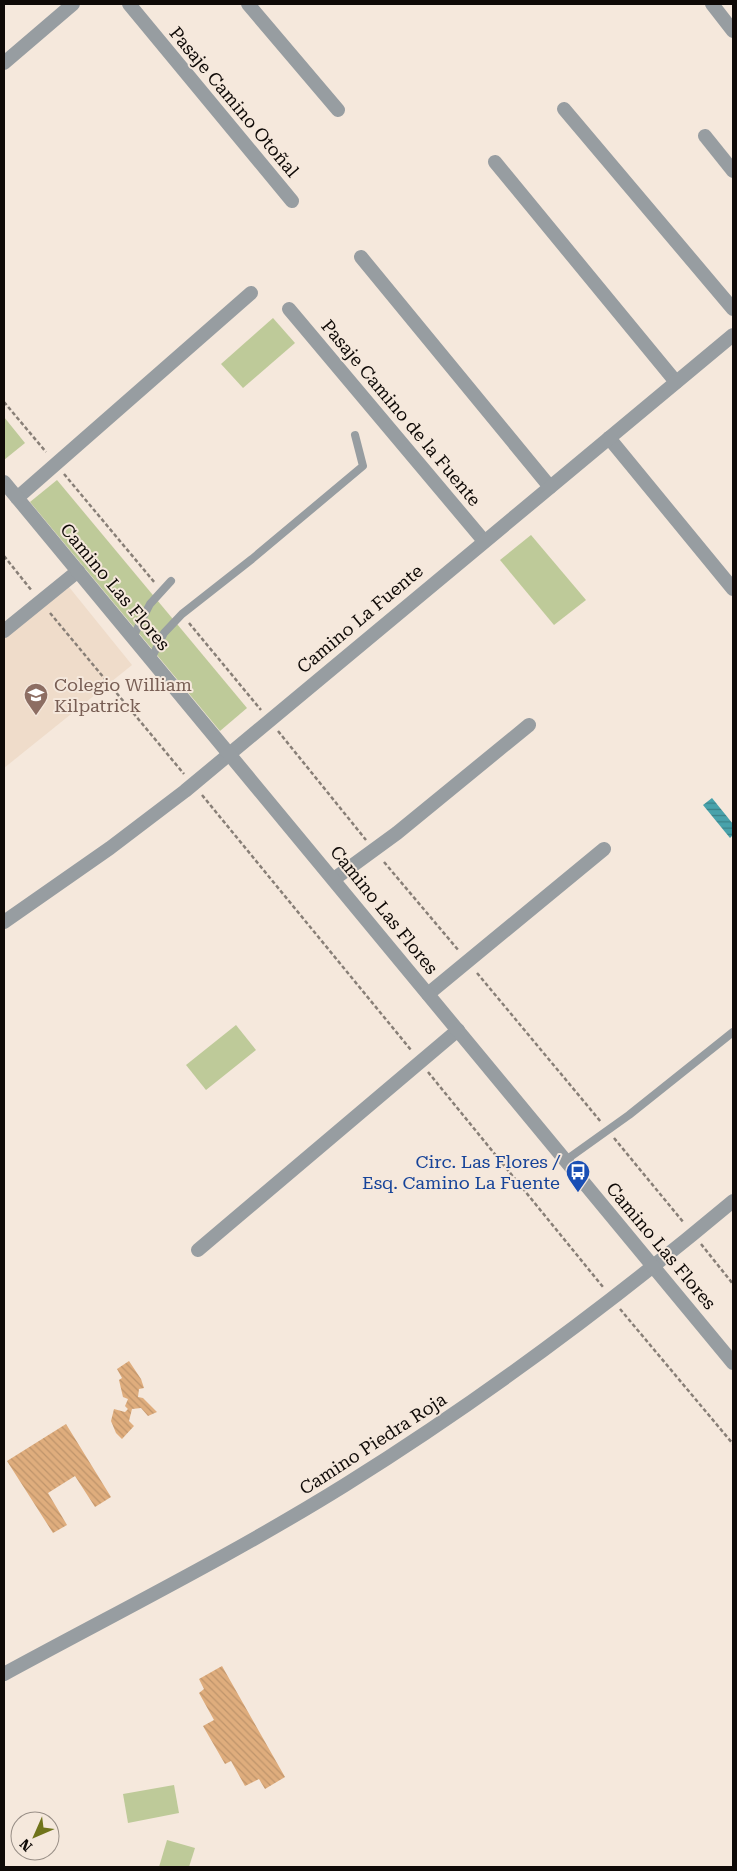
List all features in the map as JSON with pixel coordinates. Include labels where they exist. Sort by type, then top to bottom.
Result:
[{"type":"street","points":[[4,63],[73,4]]},
{"type":"street","name":"Pasaje Camino Otoñal","points":[[129,4],[292,201]]},
{"type":"street","points":[[248,4],[338,110]]},
{"type":"street","points":[[712,4],[733,31]]},
{"type":"street","points":[[564,109],[733,309]]},
{"type":"street","points":[[704,136],[733,171]]},
{"type":"street","points":[[494,162],[676,382]]},
{"type":"street","points":[[361,257],[550,487]]},
{"type":"street","points":[[17,498],[251,293]]},
{"type":"street","name":"Pasaje Camino de la Fuente","points":[[289,309],[484,541]]},
{"type":"street","name":"Camino La Fuente","points":[[4,922],[110,848],[193,784],[229,752],[733,336]]},
{"type":"street","points":[[609,438],[733,589]]},
{"type":"street","name":"Camino Las Flores","points":[[4,482],[733,1363]]},
{"type":"street","points":[[4,631],[78,571]]},
{"type":"street","points":[[334,879],[397,833],[530,725]]},
{"type":"street","points":[[428,994],[604,850]]},
{"type":"street","points":[[198,1250],[458,1030]]},
{"type":"street","name":"Camino Piedra Roja","points":[[4,1674],[205,1566],[344,1486],[481,1396],[654,1267],[733,1201]]},
{"type":"lane","points":[[151,659],[164,633],[182,614],[252,559],[363,466],[355,435]]},
{"type":"lane","points":[[134,637],[150,604],[172,582]]},
{"type":"lane","points":[[566,1160],[608,1130],[733,1032]]},
{"type":"path","points":[[4,402],[162,590]]},
{"type":"path","points":[[4,556],[40,602],[193,784],[612,1299],[733,1444]]},
{"type":"path","points":[[182,614],[373,849],[608,1130],[733,1284]]},
{"type":"shaded area","name":"Colegio William Kilpatrick","points":[[69,587],[132,665],[4,768],[4,639]]},
{"type":"green space","points":[[273,318],[295,343],[243,388],[221,364]]},
{"type":"green space","points":[[4,417],[25,443],[4,460]]},
{"type":"green space","points":[[57,480],[247,708],[220,731],[30,502]]},
{"type":"green space","points":[[531,535],[586,600],[554,625],[500,560]]},
{"type":"green space","points":[[236,1025],[256,1050],[206,1090],[186,1065]]},
{"type":"green space","points":[[174,1785],[179,1813],[128,1823],[123,1794]]},
{"type":"green space","points":[[167,1840],[195,1848],[189,1867],[159,1867]]},
{"type":"water","points":[[712,798],[733,824],[733,835],[730,838],[703,805]]},
{"type":"building","points":[[129,1361],[141,1379],[144,1388],[139,1389],[138,1397],[143,1398],[157,1412],[148,1416],[141,1408],[132,1409],[129,1421],[134,1426],[122,1439],[116,1433],[111,1421],[114,1409],[125,1412],[128,1409],[125,1406],[128,1399],[123,1397],[119,1380],[122,1378],[117,1369]]},
{"type":"building","points":[[66,1424],[111,1497],[95,1507],[75,1476],[48,1493],[67,1525],[53,1533],[7,1461]]},
{"type":"building","points":[[222,1666],[285,1777],[265,1789],[259,1779],[245,1786],[231,1761],[225,1764],[203,1726],[214,1720],[199,1693],[204,1689],[199,1679]]},
{"type":"place","name":"Colegio William Kilpatrick","points":[[36,716]]},
{"type":"place","name":"Circ. Las Flores / Esq. Camino La Fuente","points":[[578,1193]]}]
